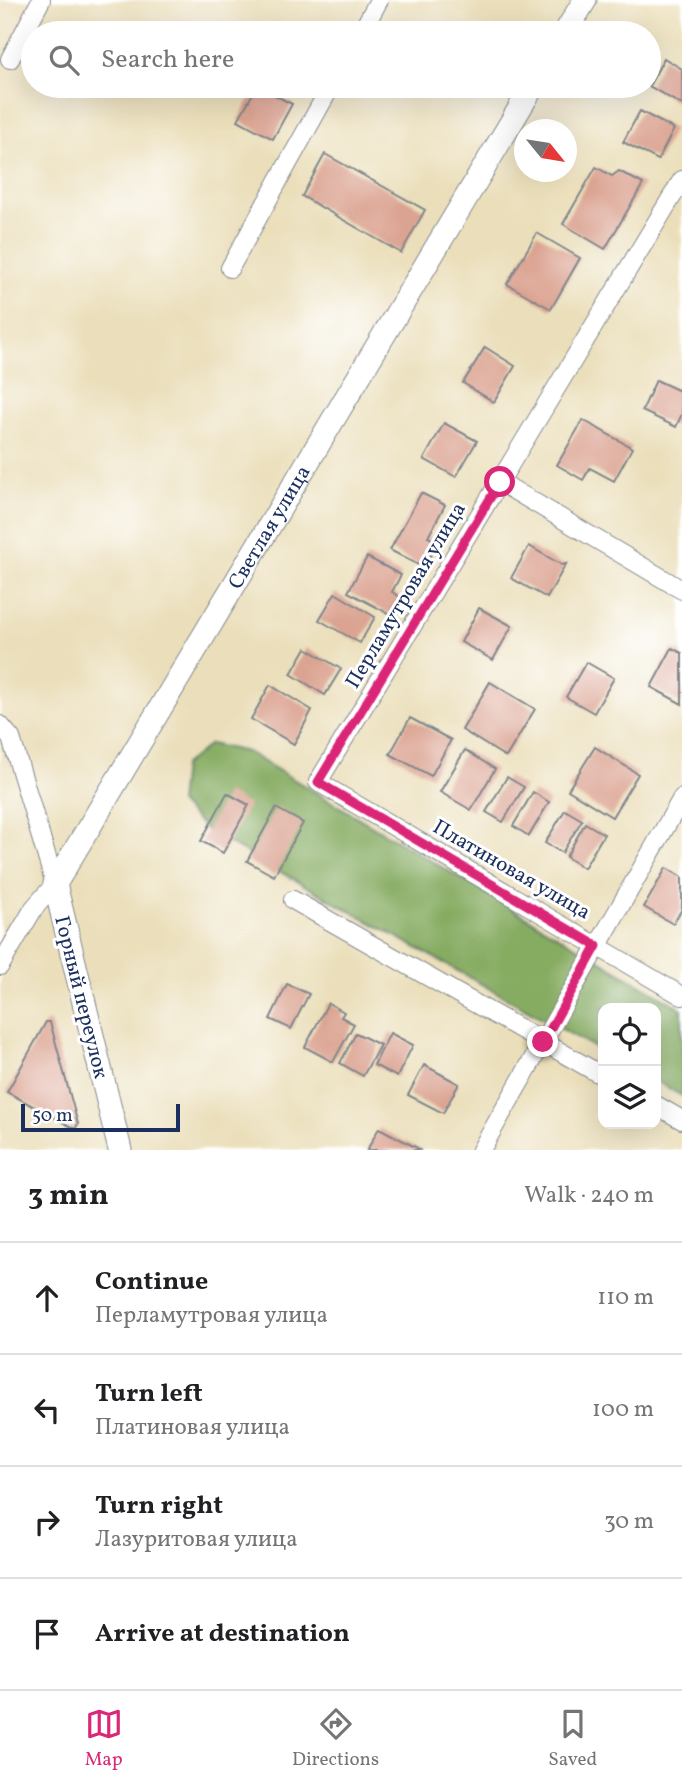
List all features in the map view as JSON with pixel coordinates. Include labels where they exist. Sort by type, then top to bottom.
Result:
[{"type":"street","points":[[30,21],[41,0]]},
{"type":"street","points":[[368,21],[379,0]]},
{"type":"street","points":[[572,21],[585,0]]},
{"type":"street","points":[[10,59],[21,38]]},
{"type":"street","points":[[230,268],[324,98]]},
{"type":"street","name":"Светлая улица","points":[[0,967],[34,908],[55,884],[526,98]]},
{"type":"street","name":"Перламутровая улица","points":[[318,782],[679,191]]},
{"type":"street","points":[[500,482],[682,590]]},
{"type":"street","points":[[0,725],[11,738],[55,884]]},
{"type":"street","name":"Платиновая улица","points":[[318,782],[682,996]]},
{"type":"street","points":[[481,1150],[682,798]]},
{"type":"street","name":"Горный переулок","points":[[55,884],[120,1150]]},
{"type":"street","points":[[293,900],[598,1073]]},
{"type":"street","points":[[661,1108],[682,1120]]},
{"type":"green space","points":[[210,744],[247,752],[682,1009],[682,1096],[661,1084],[661,1003],[598,1003],[598,1049],[209,832],[179,803],[183,766]]},
{"type":"building","points":[[664,58],[682,69],[682,105],[661,93],[661,64]]},
{"type":"building","points":[[250,98],[280,98],[292,104],[273,139],[238,120]]},
{"type":"building","points":[[640,111],[674,129],[658,160],[623,142]]},
{"type":"building","points":[[325,154],[425,210],[401,253],[302,196]]},
{"type":"building","points":[[596,167],[612,176],[619,171],[643,184],[605,249],[563,224]]},
{"type":"building","points":[[537,233],[580,258],[551,309],[507,284]]},
{"type":"building","points":[[485,347],[515,366],[494,402],[463,383]]},
{"type":"building","points":[[656,380],[682,392],[682,414],[676,427],[642,411]]},
{"type":"building","points":[[583,420],[632,448],[614,481],[590,468],[583,480],[557,465]]},
{"type":"building","points":[[444,423],[477,441],[456,477],[424,459]]},
{"type":"building","points":[[421,493],[445,505],[428,537],[438,542],[424,568],[390,550]]},
{"type":"building","points":[[529,546],[562,565],[566,564],[547,598],[511,578]]},
{"type":"building","points":[[367,557],[401,575],[392,592],[400,597],[391,615],[348,592]]},
{"type":"building","points":[[335,593],[375,617],[360,643],[319,620]]},
{"type":"building","points":[[479,608],[512,626],[493,660],[461,642]]},
{"type":"building","points":[[306,648],[341,669],[325,695],[291,674]]},
{"type":"building","points":[[672,648],[682,653],[682,704],[651,687]]},
{"type":"building","points":[[586,662],[614,678],[594,713],[566,697]]},
{"type":"building","points":[[490,682],[535,709],[506,757],[462,730]]},
{"type":"building","points":[[270,685],[312,710],[294,744],[251,719]]},
{"type":"building","points":[[410,718],[451,740],[431,776],[390,754]]},
{"type":"building","points":[[595,747],[638,774],[612,817],[568,790]]},
{"type":"building","points":[[465,750],[495,769],[471,810],[440,792]]},
{"type":"building","points":[[507,777],[524,787],[503,822],[486,812]]},
{"type":"building","points":[[533,792],[549,802],[529,836],[513,826]]},
{"type":"building","points":[[227,793],[249,805],[223,853],[201,841]]},
{"type":"building","points":[[276,808],[303,823],[274,876],[247,861]]},
{"type":"building","points":[[565,810],[582,820],[562,853],[545,843]]},
{"type":"building","points":[[585,823],[604,834],[584,868],[566,857]]},
{"type":"building","points":[[666,868],[682,877],[682,909],[673,924],[644,907]]},
{"type":"building","points":[[287,984],[309,994],[291,1029],[270,1019]]},
{"type":"building","points":[[328,1003],[344,1012],[341,1017],[354,1024],[333,1062],[305,1047]]},
{"type":"building","points":[[46,1022],[50,1022],[78,1124],[75,1129],[7,1092]]},
{"type":"building","points":[[356,1033],[380,1045],[363,1076],[340,1063]]},
{"type":"building","points":[[390,1033],[413,1045],[397,1077],[374,1065]]},
{"type":"building","points":[[424,1065],[459,1084],[443,1113],[408,1095]]},
{"type":"building","points":[[379,1128],[421,1150],[367,1150]]},
{"type":"route","points":[[500,482],[318,782],[597,946],[543,1042]]}]
